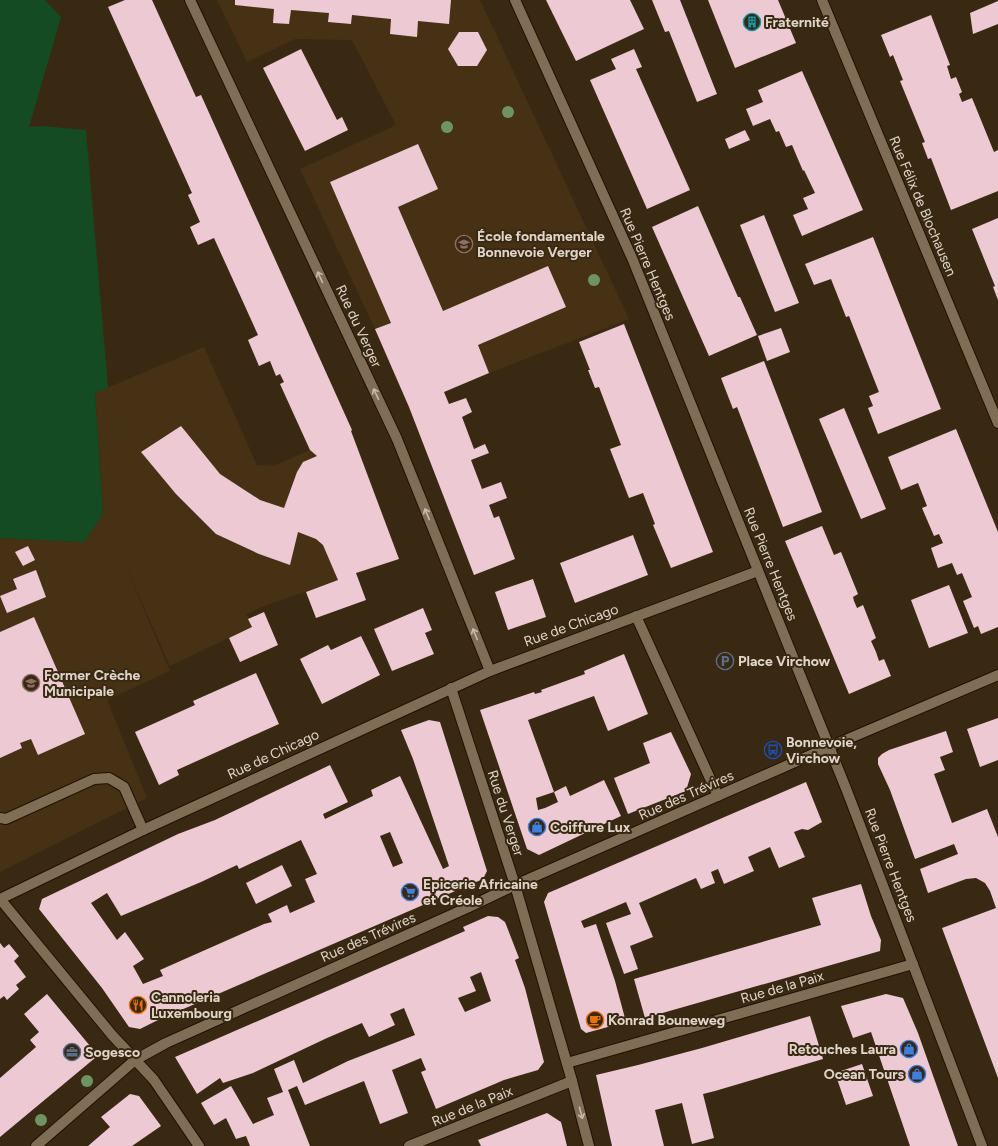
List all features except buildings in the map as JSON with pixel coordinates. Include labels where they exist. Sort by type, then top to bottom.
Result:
[{"type":"street","name":"Rue du Verger","points":[[190,0],[397,439],[490,671]]},
{"type":"street","name":"Rue Pierre Hentges","points":[[515,0],[632,258],[847,791],[982,1146]]},
{"type":"street","name":"Rue Félix de Blochausen","points":[[822,0],[998,423]]},
{"type":"street","name":"Rue de Chicago","points":[[135,1060],[112,1035],[0,899],[143,830],[490,671],[758,571]]},
{"type":"street","points":[[636,616],[718,796]]},
{"type":"street","name":"Rue des Trévires","points":[[36,1146],[135,1060],[166,1043],[515,885],[829,747],[998,675]]},
{"type":"street","name":"Rue du Verger","points":[[451,688],[515,885],[567,1063]]},
{"type":"street","points":[[0,818],[6,819],[94,779],[109,778],[124,787],[143,830]]},
{"type":"street","name":"Rue de la Paix","points":[[567,1063],[913,964]]},
{"type":"street","points":[[135,1060],[154,1080],[199,1146]]},
{"type":"street","points":[[567,1063],[590,1146]]},
{"type":"street","name":"Rue de la Paix","points":[[409,1146],[572,1081]]},
{"type":"shaded area","name":"École fondamentale Bonnevoie Verger","points":[[217,0],[480,0],[629,319],[489,373],[409,407],[375,329],[300,169],[396,125],[352,40],[295,39],[247,62]]},
{"type":"shaded area","points":[[204,347],[257,465],[274,466],[351,431],[399,559],[267,605],[246,614],[252,627],[170,666],[122,558],[170,671],[107,700],[147,798],[0,872],[0,538],[84,542],[103,514],[95,393]]},
{"type":"green space","points":[[0,0],[45,0],[61,17],[29,127],[42,126],[86,130],[108,388],[95,393],[103,514],[84,542],[0,538]]},
{"type":"place","name":"Fraternité","points":[[752,22]]},
{"type":"place","name":"École fondamentale Bonnevoie Verger","points":[[464,244]]},
{"type":"place","name":"Place Virchow","points":[[725,661]]},
{"type":"place","name":"Former Crèche Municipale","points":[[31,683]]},
{"type":"place","name":"Bonnevoie, Virchow","points":[[773,750]]},
{"type":"place","name":"Coiffure Lux","points":[[537,827]]},
{"type":"place","name":"Epicerie Africaine et Créole","points":[[410,892]]},
{"type":"place","name":"Cannoleria Luxembourg","points":[[138,1005]]},
{"type":"place","name":"Konrad Bouneweg","points":[[595,1020]]},
{"type":"place","name":"Retouches Laura","points":[[909,1049]]},
{"type":"place","name":"Sogesco","points":[[72,1052]]},
{"type":"place","name":"Ocean Tours","points":[[917,1074]]}]
